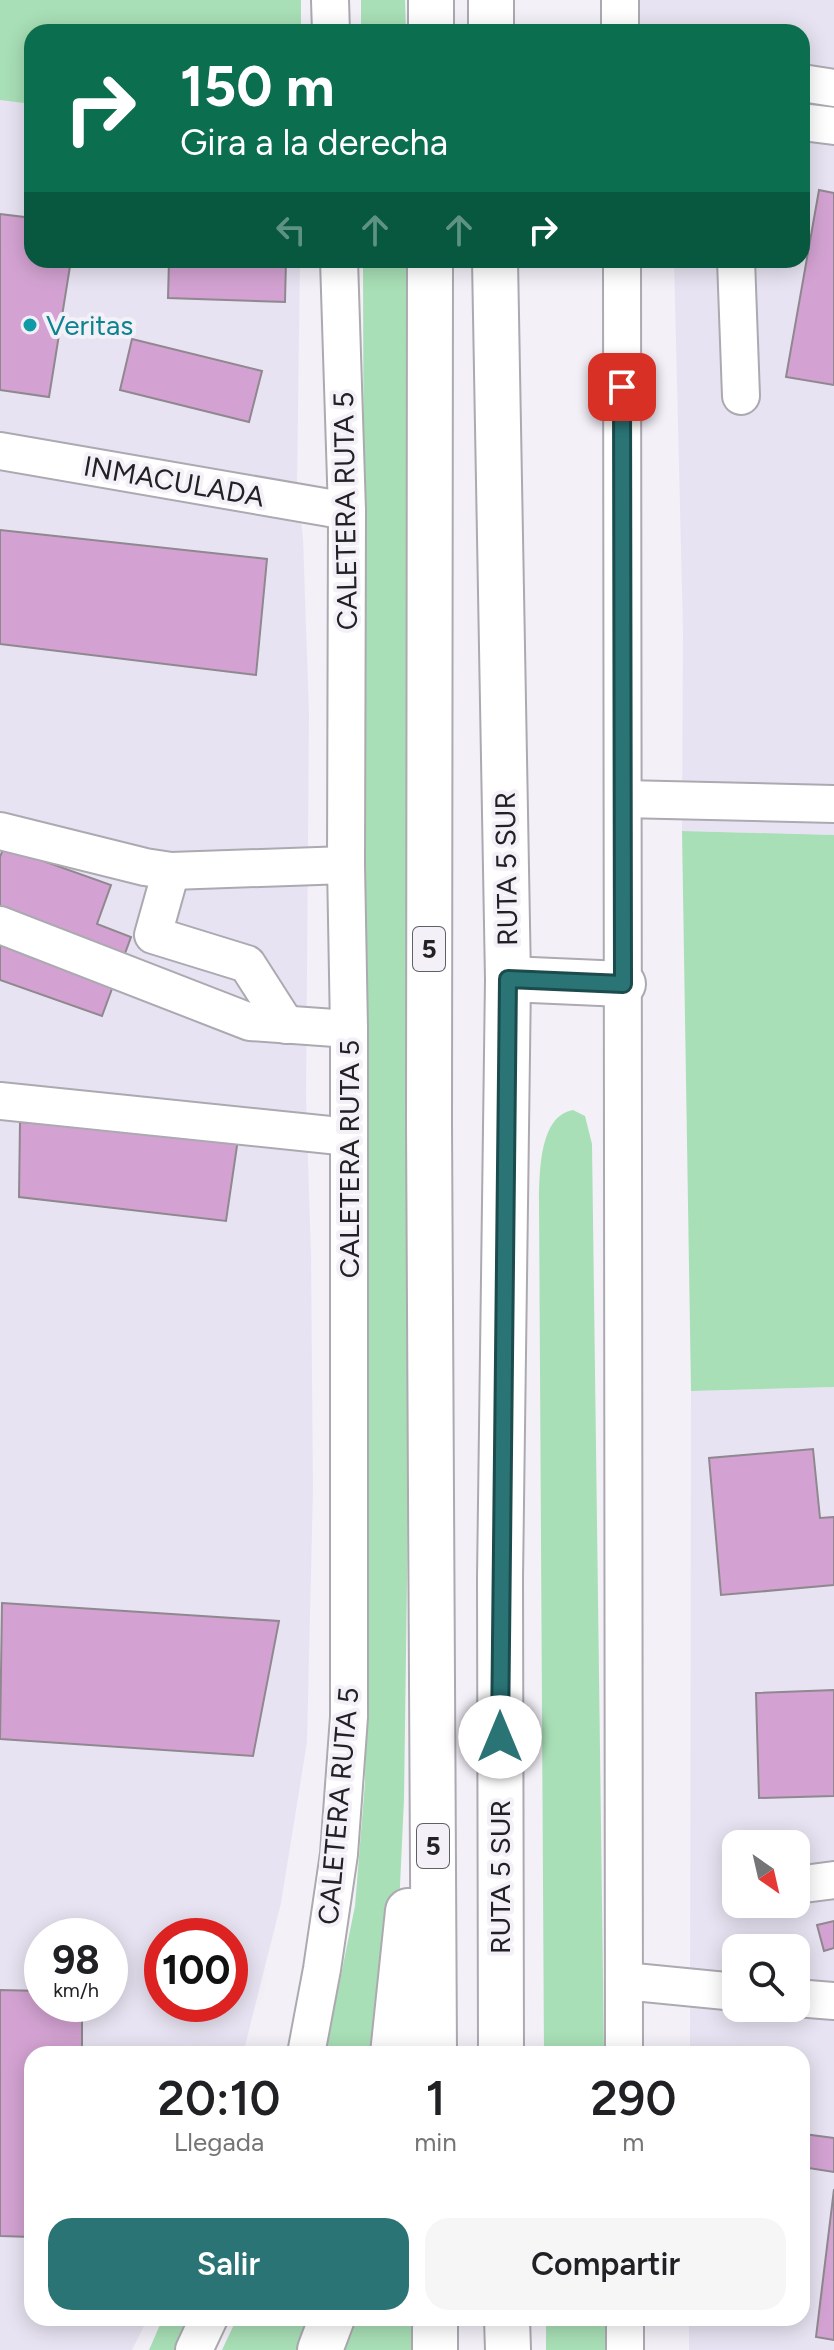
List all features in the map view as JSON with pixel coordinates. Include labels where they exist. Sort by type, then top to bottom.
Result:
[{"type":"highway","points":[[431,0],[431,24]]},
{"type":"highway","points":[[491,0],[491,24]]},
{"type":"highway","name":"5","points":[[430,268],[429,1139],[434,2046]]},
{"type":"highway","name":"RUTA 5 SUR","points":[[495,268],[508,979],[500,1578],[501,2046]]},
{"type":"highway","points":[[508,979],[623,984]]},
{"type":"highway","points":[[394,2046],[432,1638]]},
{"type":"highway","points":[[320,2350],[329,2326]]},
{"type":"highway","points":[[435,2326],[435,2350]]},
{"type":"highway","points":[[507,2326],[508,2350]]},
{"type":"street","points":[[330,0],[331,24]]},
{"type":"street","points":[[620,0],[620,24]]},
{"type":"street","points":[[810,84],[834,88]]},
{"type":"street","points":[[810,123],[834,126]]},
{"type":"street","name":"CALETERA RUTA 5","points":[[308,2046],[339,1854],[349,1731],[347,511],[339,268]]},
{"type":"street","points":[[622,268],[624,2046]]},
{"type":"street","points":[[736,268],[741,396]]},
{"type":"street","name":"INMACULADA","points":[[0,451],[347,511]]},
{"type":"street","points":[[623,799],[834,804]]},
{"type":"street","points":[[0,831],[171,871],[346,865]]},
{"type":"street","points":[[171,871],[153,935],[247,964],[286,1025]]},
{"type":"street","points":[[0,925],[250,1022],[349,1029]]},
{"type":"street","points":[[0,1101],[349,1137]]},
{"type":"street","points":[[810,1883],[834,1880]]},
{"type":"street","points":[[624,1981],[722,1991]]},
{"type":"street","points":[[810,1999],[834,2001]]},
{"type":"street","points":[[194,2350],[205,2326]]},
{"type":"street","points":[[625,2326],[625,2350]]},
{"type":"shaded area","points":[[0,0],[301,0],[301,24],[24,24],[24,268],[300,268],[297,487],[303,538],[309,714],[306,1098],[313,1488],[307,1742],[281,1903],[245,2046],[24,2046],[24,2326],[144,2326],[132,2350],[0,2350]]},
{"type":"shaded area","points":[[629,0],[834,0],[834,75],[810,71],[810,24],[629,24]]},
{"type":"shaded area","points":[[810,100],[834,103],[834,835],[682,831],[683,631],[674,268],[810,268]]},
{"type":"shaded area","points":[[834,1387],[834,2350],[689,2350],[689,2326],[810,2326],[810,2046],[690,2046],[691,1391]]},
{"type":"green space","points":[[0,0],[301,0],[301,24],[24,24],[24,103],[0,100]]},
{"type":"green space","points":[[361,0],[405,0],[406,24],[361,24]]},
{"type":"green space","points":[[363,268],[408,268],[410,1364],[404,1799],[399,1907],[380,2046],[327,2046],[355,1906],[365,1783]]},
{"type":"green space","points":[[682,831],[834,835],[834,1387],[691,1391]]},
{"type":"green space","points":[[573,1110],[585,1116],[592,1144],[604,2046],[544,2046],[539,1198],[544,1146],[553,1123],[562,1114]]},
{"type":"green space","points":[[160,2326],[186,2326],[175,2350],[149,2350]]},
{"type":"green space","points":[[233,2326],[314,2326],[305,2350],[222,2350]]},
{"type":"green space","points":[[347,2326],[411,2326],[411,2350],[339,2350]]},
{"type":"green space","points":[[546,2326],[608,2326],[608,2350],[546,2350]]},
{"type":"building","points":[[819,190],[834,193],[834,385],[786,377],[805,268],[810,268],[810,241]]},
{"type":"building","name":"Veritas","points":[[0,214],[24,217],[24,268],[70,268],[49,397],[0,390]]},
{"type":"building","points":[[169,268],[286,268],[285,302],[168,298]]},
{"type":"building","points":[[132,339],[262,371],[249,422],[120,390]]},
{"type":"building","points":[[0,530],[267,559],[256,675],[0,644]]},
{"type":"building","points":[[4,847],[111,885],[97,924],[131,937],[102,1016],[0,980],[0,857]]},
{"type":"building","points":[[20,1122],[238,1139],[226,1221],[19,1197]]},
{"type":"building","points":[[813,1449],[820,1518],[834,1517],[834,1585],[721,1595],[709,1458]]},
{"type":"building","points":[[2,1603],[279,1621],[253,1756],[0,1739]]},
{"type":"building","points":[[834,1690],[834,1796],[759,1798],[756,1693]]},
{"type":"building","points":[[834,1921],[834,1948],[824,1951],[817,1925]]},
{"type":"building","points":[[0,1990],[24,1991],[24,2022],[82,2022],[82,2046],[24,2046],[24,2237],[0,2236]]},
{"type":"building","points":[[810,2135],[834,2138],[834,2172],[810,2168]]},
{"type":"building","points":[[834,2189],[834,2340],[816,2337]]},
{"type":"place","name":"Veritas","points":[[30,325]]},
{"type":"route","points":[[500,1737],[508,979],[623,984],[622,387]]}]
